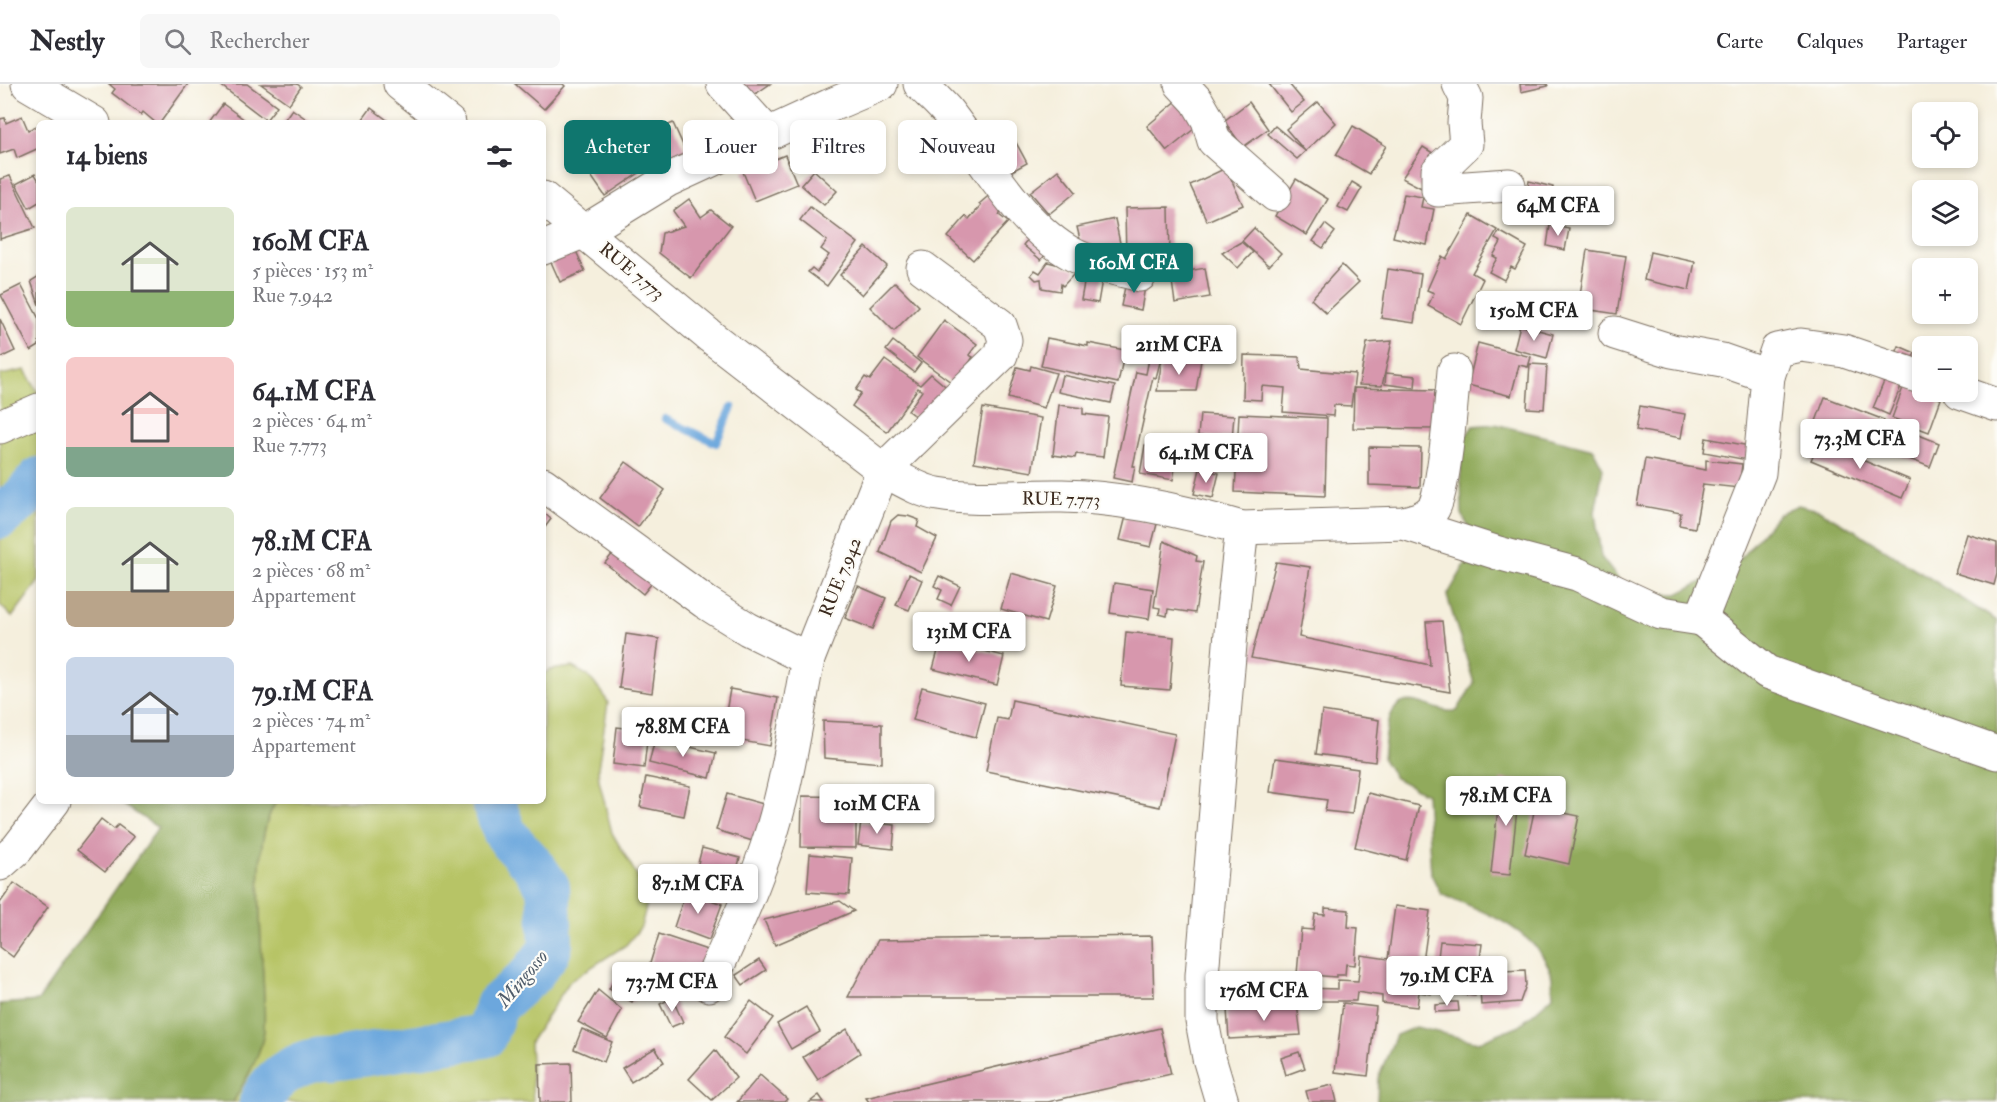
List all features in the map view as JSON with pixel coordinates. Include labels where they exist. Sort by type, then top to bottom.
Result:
[{"type":"street","points":[[28,84],[89,120]]},
{"type":"street","points":[[400,84],[445,120]]},
{"type":"street","points":[[723,84],[755,120]]},
{"type":"street","points":[[778,130],[881,84]]},
{"type":"street","points":[[920,84],[945,110],[1006,193],[1046,236],[1073,255],[1140,275]]},
{"type":"street","points":[[1181,84],[1197,101],[1208,120],[1214,141],[1275,195]]},
{"type":"street","points":[[1460,84],[1466,98],[1464,123],[1466,144],[1438,171],[1438,190],[1509,185]]},
{"type":"street","points":[[546,247],[585,231],[683,173]]},
{"type":"street","name":"RUE 7.773","points":[[546,200],[711,337],[883,470],[915,487],[937,494],[995,499],[1062,496],[1124,501],[1196,514],[1242,528],[1404,523]]},
{"type":"street","name":"RUE 7.942","points":[[710,985],[734,931],[772,831],[790,759],[808,659],[883,470],[1001,355],[1005,340],[1000,325],[923,268]]},
{"type":"street","points":[[1615,333],[1672,351],[1722,360],[1768,376]]},
{"type":"street","points":[[1701,619],[1759,473],[1768,376],[1777,350],[1801,345],[1844,351],[1912,374]]},
{"type":"street","points":[[1404,523],[1424,517],[1435,507],[1441,483],[1454,371]]},
{"type":"street","points":[[1978,398],[1997,405]]},
{"type":"street","points":[[0,427],[36,411]]},
{"type":"street","points":[[546,486],[705,602],[748,629],[808,659]]},
{"type":"street","points":[[1404,523],[1498,553],[1577,574],[1661,612],[1701,619],[1767,672],[1997,753]]},
{"type":"street","points":[[1222,1102],[1209,1058],[1202,1021],[1202,975],[1242,528]]},
{"type":"street","points":[[0,864],[17,849],[52,804]]},
{"type":"green space","points":[[25,370],[36,389],[36,585],[12,617],[0,605],[0,375]]},
{"type":"green space","points":[[1495,424],[1593,449],[1603,468],[1595,512],[1601,557],[1622,584],[1643,594],[1678,594],[1735,565],[1778,514],[1798,505],[1819,510],[1859,533],[1997,621],[1997,1102],[1377,1102],[1378,1078],[1396,1035],[1416,1027],[1478,1042],[1520,1025],[1553,996],[1551,973],[1544,958],[1533,944],[1489,914],[1441,894],[1431,874],[1426,794],[1395,778],[1383,759],[1389,720],[1398,705],[1416,702],[1441,710],[1457,711],[1474,683],[1447,596],[1477,544],[1462,514],[1460,444],[1473,426]]},
{"type":"green space","points":[[572,667],[587,675],[602,692],[608,703],[598,768],[599,780],[612,833],[645,889],[648,899],[641,927],[626,945],[570,981],[530,1042],[533,1102],[233,1102],[263,1040],[264,1007],[259,878],[267,821],[276,804],[546,804],[546,672]]},
{"type":"green space","points":[[122,804],[276,804],[267,821],[259,878],[264,1007],[263,1040],[233,1102],[0,1102],[0,1004],[38,1001],[158,828]]},
{"type":"building","points":[[109,84],[188,84],[162,120],[152,120],[143,112],[141,115],[112,93],[115,89]]},
{"type":"building","points":[[219,84],[247,84],[277,106],[266,120]]},
{"type":"building","points":[[261,84],[297,84],[301,87],[289,104]]},
{"type":"building","points":[[515,84],[563,84],[565,86],[544,109]]},
{"type":"building","points":[[736,84],[770,84],[745,101]]},
{"type":"building","points":[[1269,84],[1289,84],[1304,102],[1291,112]]},
{"type":"building","points":[[1520,84],[1547,84],[1548,86],[1521,92]]},
{"type":"building","points":[[1179,99],[1200,124],[1167,151],[1147,126]]},
{"type":"building","points":[[1249,102],[1268,129],[1243,147],[1224,121]]},
{"type":"building","points":[[1318,102],[1336,123],[1297,159],[1268,134],[1275,126],[1305,151],[1286,129]]},
{"type":"building","points":[[223,104],[245,120],[211,120]]},
{"type":"building","points":[[371,108],[387,120],[362,120]]},
{"type":"building","points":[[292,109],[308,120],[284,120]]},
{"type":"building","points":[[22,116],[28,130],[36,126],[36,149],[17,158],[14,149],[0,154],[0,119],[5,118],[6,123]]},
{"type":"building","points":[[673,123],[683,145],[683,156],[671,161],[671,124]]},
{"type":"building","points":[[1353,126],[1386,146],[1369,174],[1336,155]]},
{"type":"building","points":[[1017,144],[1027,163],[1017,168]]},
{"type":"building","points":[[1423,147],[1446,161],[1427,191],[1402,178]]},
{"type":"building","points":[[785,155],[790,174],[793,174],[797,184],[755,201],[744,174],[778,174],[778,158]]},
{"type":"building","points":[[1226,168],[1243,205],[1207,221],[1190,185]]},
{"type":"building","points":[[1058,170],[1076,192],[1049,214],[1030,192]]},
{"type":"building","points":[[35,174],[36,204],[29,208],[16,184]]},
{"type":"building","points":[[590,174],[638,174],[605,196]]},
{"type":"building","points":[[811,174],[818,174],[837,191],[824,205],[801,185]]},
{"type":"building","points":[[10,176],[35,228],[0,239],[0,179]]},
{"type":"building","points":[[1296,179],[1328,199],[1307,235],[1275,216]]},
{"type":"building","points":[[1529,181],[1553,187],[1547,222],[1524,217]]},
{"type":"building","points":[[1352,182],[1362,188],[1348,212],[1338,207]]},
{"type":"building","points":[[993,192],[1007,207],[999,215],[1008,222],[973,260],[948,237],[966,216],[969,219],[981,206],[979,204]]},
{"type":"building","points":[[1404,194],[1423,197],[1421,207],[1434,209],[1427,245],[1393,237]]},
{"type":"building","points":[[689,199],[701,217],[711,210],[731,226],[691,278],[659,253],[662,233],[684,226],[673,211]]},
{"type":"building","points":[[810,207],[858,243],[827,286],[808,272],[812,268],[817,272],[829,255],[821,249],[827,241],[800,220]]},
{"type":"building","points":[[1169,207],[1170,258],[1126,259],[1125,208]]},
{"type":"building","points":[[1471,215],[1497,230],[1472,273],[1483,279],[1461,324],[1428,306],[1434,293],[1427,290],[1442,256],[1446,259]]},
{"type":"building","points":[[1115,219],[1121,248],[1084,256],[1077,227]]},
{"type":"building","points":[[1325,224],[1335,232],[1323,248],[1313,241]]},
{"type":"building","points":[[1550,225],[1569,229],[1565,250],[1547,246]]},
{"type":"building","points":[[1254,228],[1281,253],[1269,266],[1242,241]]},
{"type":"building","points":[[1499,231],[1527,247],[1515,269],[1511,267],[1504,280],[1489,272],[1497,258],[1493,256],[1501,242],[1495,239]]},
{"type":"building","points":[[1034,232],[1052,247],[1041,260],[1023,245]]},
{"type":"building","points":[[1241,242],[1253,252],[1238,268],[1222,253]]},
{"type":"building","points":[[866,247],[887,266],[862,295],[840,275]]},
{"type":"building","points":[[1587,250],[1626,256],[1617,314],[1578,308]]},
{"type":"building","points":[[576,251],[585,271],[560,282],[551,262]]},
{"type":"building","points":[[1650,252],[1695,262],[1689,290],[1644,280]]},
{"type":"building","points":[[1048,262],[1075,269],[1074,274],[1063,286],[1061,284],[1060,291],[1042,288],[1041,279],[1036,280],[1031,275],[1035,270],[1040,273]]},
{"type":"building","points":[[1342,265],[1359,282],[1326,313],[1311,299]]},
{"type":"building","points":[[1087,266],[1104,268],[1098,303],[1081,300]]},
{"type":"building","points":[[1205,268],[1210,297],[1175,303],[1171,274]]},
{"type":"building","points":[[1388,269],[1421,274],[1414,323],[1381,318]]},
{"type":"building","points":[[1127,277],[1146,281],[1141,310],[1121,306]]},
{"type":"building","points":[[36,278],[36,296],[31,281]]},
{"type":"building","points":[[895,282],[919,306],[894,331],[870,307]]},
{"type":"building","points":[[21,285],[36,313],[36,348],[31,351],[1,295]]},
{"type":"building","points":[[0,319],[15,351],[0,358]]},
{"type":"building","points":[[944,320],[977,344],[969,355],[973,357],[955,385],[917,357]]},
{"type":"building","points":[[1520,325],[1553,334],[1547,358],[1514,349]]},
{"type":"building","points":[[1047,338],[1125,350],[1118,383],[1041,366]]},
{"type":"building","points":[[893,341],[921,363],[914,372],[886,350]]},
{"type":"building","points":[[1392,341],[1382,386],[1359,385],[1367,343]]},
{"type":"building","points":[[1478,343],[1531,357],[1528,367],[1519,365],[1511,396],[1468,385]]},
{"type":"building","points":[[1899,346],[1912,352],[1912,360],[1889,415],[1873,408]]},
{"type":"building","points":[[1244,355],[1300,357],[1301,369],[1355,374],[1351,406],[1334,405],[1333,416],[1283,412],[1285,388],[1262,386],[1261,400],[1243,399]]},
{"type":"building","points":[[1149,359],[1160,362],[1156,378],[1153,377],[1133,466],[1135,466],[1132,482],[1113,478],[1136,372],[1146,374]]},
{"type":"building","points":[[885,360],[920,385],[931,374],[951,391],[920,420],[908,411],[922,391],[918,388],[887,432],[852,406],[861,393],[856,390],[865,377],[870,380]]},
{"type":"building","points":[[1162,360],[1201,360],[1196,391],[1157,391]]},
{"type":"building","points":[[1530,364],[1547,365],[1544,409],[1527,408]]},
{"type":"building","points":[[1031,366],[1056,373],[1044,408],[1008,398],[1017,367],[1030,370]]},
{"type":"building","points":[[1386,373],[1416,376],[1415,388],[1385,384]]},
{"type":"building","points":[[1062,375],[1115,386],[1111,403],[1058,392]]},
{"type":"building","points":[[1904,385],[1912,388],[1912,402],[1940,402],[1929,432],[1892,418]]},
{"type":"building","points":[[1354,388],[1435,390],[1434,429],[1353,428]]},
{"type":"building","points":[[1825,397],[1884,420],[1874,447],[1815,424]]},
{"type":"building","points":[[1059,405],[1083,408],[1083,414],[1108,417],[1103,457],[1076,454],[1075,458],[1053,455]]},
{"type":"building","points":[[1640,406],[1685,414],[1681,438],[1636,430]]},
{"type":"building","points":[[983,408],[1041,418],[1032,472],[974,462]]},
{"type":"building","points":[[1200,414],[1234,416],[1232,438],[1198,436]]},
{"type":"building","points":[[1239,414],[1327,418],[1325,496],[1235,492]]},
{"type":"building","points":[[1889,423],[1939,443],[1930,467],[1879,447]]},
{"type":"building","points":[[1706,438],[1750,446],[1747,460],[1704,452]]},
{"type":"building","points":[[1819,442],[1910,480],[1902,498],[1811,460]]},
{"type":"building","points":[[1145,445],[1178,451],[1173,480],[1140,474]]},
{"type":"building","points":[[1369,447],[1421,448],[1420,487],[1369,485]]},
{"type":"building","points":[[1645,459],[1706,470],[1706,460],[1742,464],[1739,488],[1703,484],[1695,528],[1679,525],[1681,513],[1637,505]]},
{"type":"building","points":[[626,462],[665,490],[638,527],[600,498]]},
{"type":"building","points":[[1200,469],[1219,473],[1213,498],[1194,494]]},
{"type":"building","points":[[546,515],[551,519],[546,526]]},
{"type":"building","points":[[898,515],[919,520],[917,527],[937,538],[921,572],[880,552],[891,521]]},
{"type":"building","points":[[1126,516],[1157,524],[1151,547],[1120,540]]},
{"type":"building","points":[[1967,534],[1997,543],[1997,574],[1994,585],[1955,573]]},
{"type":"building","points":[[1164,541],[1197,556],[1196,561],[1203,562],[1195,613],[1168,609],[1167,616],[1159,614],[1160,608],[1154,607]]},
{"type":"building","points":[[614,552],[652,583],[643,594],[605,563]]},
{"type":"building","points":[[1276,562],[1310,567],[1299,637],[1430,665],[1426,622],[1442,621],[1450,692],[1251,658]]},
{"type":"building","points":[[1011,573],[1057,586],[1046,622],[1001,609]]},
{"type":"building","points":[[909,574],[922,580],[909,610],[896,605]]},
{"type":"building","points":[[939,576],[960,586],[951,605],[938,599],[942,590],[934,586]]},
{"type":"building","points":[[1114,583],[1153,589],[1149,619],[1110,613]]},
{"type":"building","points":[[858,586],[886,598],[873,629],[845,618]]},
{"type":"building","points":[[1126,632],[1174,637],[1170,690],[1121,686]]},
{"type":"building","points":[[626,634],[659,639],[652,693],[619,688]]},
{"type":"building","points":[[941,640],[1004,656],[997,685],[933,669]]},
{"type":"building","points":[[922,687],[985,703],[976,737],[913,720]]},
{"type":"building","points":[[730,689],[778,698],[770,746],[736,740],[737,733],[723,730]]},
{"type":"building","points":[[1012,700],[1175,734],[1160,807],[986,771],[997,718],[1008,720]]},
{"type":"building","points":[[1322,711],[1379,720],[1375,762],[1316,754]]},
{"type":"building","points":[[635,712],[650,713],[644,768],[613,764],[617,727],[633,729]]},
{"type":"building","points":[[823,721],[882,724],[882,763],[824,758]]},
{"type":"building","points":[[655,739],[716,753],[710,778],[649,763]]},
{"type":"building","points":[[1275,758],[1358,769],[1352,814],[1325,811],[1327,800],[1270,792]]},
{"type":"building","points":[[646,777],[690,786],[684,816],[640,807]]},
{"type":"building","points":[[1501,779],[1520,781],[1510,875],[1491,873]]},
{"type":"building","points":[[1368,793],[1419,806],[1406,860],[1355,847]]},
{"type":"building","points":[[727,794],[767,805],[756,842],[716,830]]},
{"type":"building","points":[[802,796],[856,797],[856,848],[801,847]]},
{"type":"building","points":[[1535,807],[1579,816],[1569,864],[1525,854]]},
{"type":"building","points":[[101,819],[114,829],[118,825],[134,837],[105,872],[77,850]]},
{"type":"building","points":[[861,822],[895,825],[893,849],[858,845]]},
{"type":"building","points":[[702,848],[740,858],[732,889],[694,879]]},
{"type":"building","points":[[810,854],[852,858],[849,895],[807,892]]},
{"type":"building","points":[[14,883],[48,907],[13,957],[0,947],[0,903]]},
{"type":"building","points":[[686,891],[722,904],[709,940],[674,927]]},
{"type":"building","points":[[840,901],[854,911],[775,945],[764,920]]},
{"type":"building","points":[[1395,906],[1430,911],[1422,970],[1434,971],[1431,994],[1419,992],[1417,1007],[1382,1003],[1382,996],[1357,992],[1356,1001],[1302,1001],[1302,988],[1338,989],[1338,980],[1358,981],[1361,955],[1388,959]]},
{"type":"building","points":[[1325,908],[1349,910],[1348,927],[1358,928],[1355,965],[1346,964],[1345,975],[1336,975],[1336,977],[1297,974],[1301,929],[1313,930],[1315,914],[1325,915]]},
{"type":"building","points":[[659,934],[707,950],[697,977],[648,970]]},
{"type":"building","points":[[1152,936],[1154,997],[848,997],[878,940]]},
{"type":"building","points":[[1440,941],[1482,944],[1475,996],[1434,991]]},
{"type":"building","points":[[759,960],[766,970],[743,985],[736,975]]},
{"type":"building","points":[[1525,970],[1526,985],[1520,1002],[1481,1005],[1479,972]]},
{"type":"building","points":[[618,973],[641,986],[632,1002],[609,989]]},
{"type":"building","points":[[647,973],[690,982],[682,990],[644,992]]},
{"type":"building","points":[[598,990],[622,1010],[607,1038],[578,1022]]},
{"type":"building","points":[[672,998],[683,1022],[671,1027],[660,1004]]},
{"type":"building","points":[[751,1001],[773,1018],[746,1054],[724,1037]]},
{"type":"building","points":[[1448,1002],[1458,1002],[1459,1011],[1435,1012],[1435,1005],[1448,1004]]},
{"type":"building","points":[[1343,1003],[1376,1007],[1368,1076],[1335,1072]]},
{"type":"building","points":[[1297,1004],[1301,1035],[1229,1039],[1227,1009]]},
{"type":"building","points":[[806,1007],[820,1032],[791,1049],[777,1024]]},
{"type":"building","points":[[1160,1028],[1171,1074],[1048,1102],[869,1102],[866,1098]]},
{"type":"building","points":[[582,1029],[612,1042],[604,1062],[574,1049]]},
{"type":"building","points":[[847,1029],[860,1053],[818,1080],[803,1057]]},
{"type":"building","points":[[655,1048],[664,1062],[631,1082],[622,1068]]},
{"type":"building","points":[[715,1050],[736,1078],[712,1100],[689,1079]]},
{"type":"building","points":[[1299,1052],[1305,1068],[1286,1075],[1281,1058]]},
{"type":"building","points":[[571,1063],[572,1102],[540,1102],[539,1064]]},
{"type":"building","points":[[760,1075],[787,1099],[784,1102],[737,1102]]},
{"type":"building","points":[[1333,1085],[1337,1102],[1309,1102],[1306,1091]]},
{"type":"building","points":[[819,1095],[824,1102],[810,1102]]},
{"type":"waterway","points":[[665,419],[716,443],[732,407]]},
{"type":"waterway","name":"Mingosso","points":[[0,517],[23,498],[36,483]]},
{"type":"waterway","name":"Mingosso","points":[[261,1102],[266,1092],[281,1076],[311,1061],[485,1036],[497,1005],[531,975],[549,951],[551,943],[548,887],[504,831],[494,804]]}]
